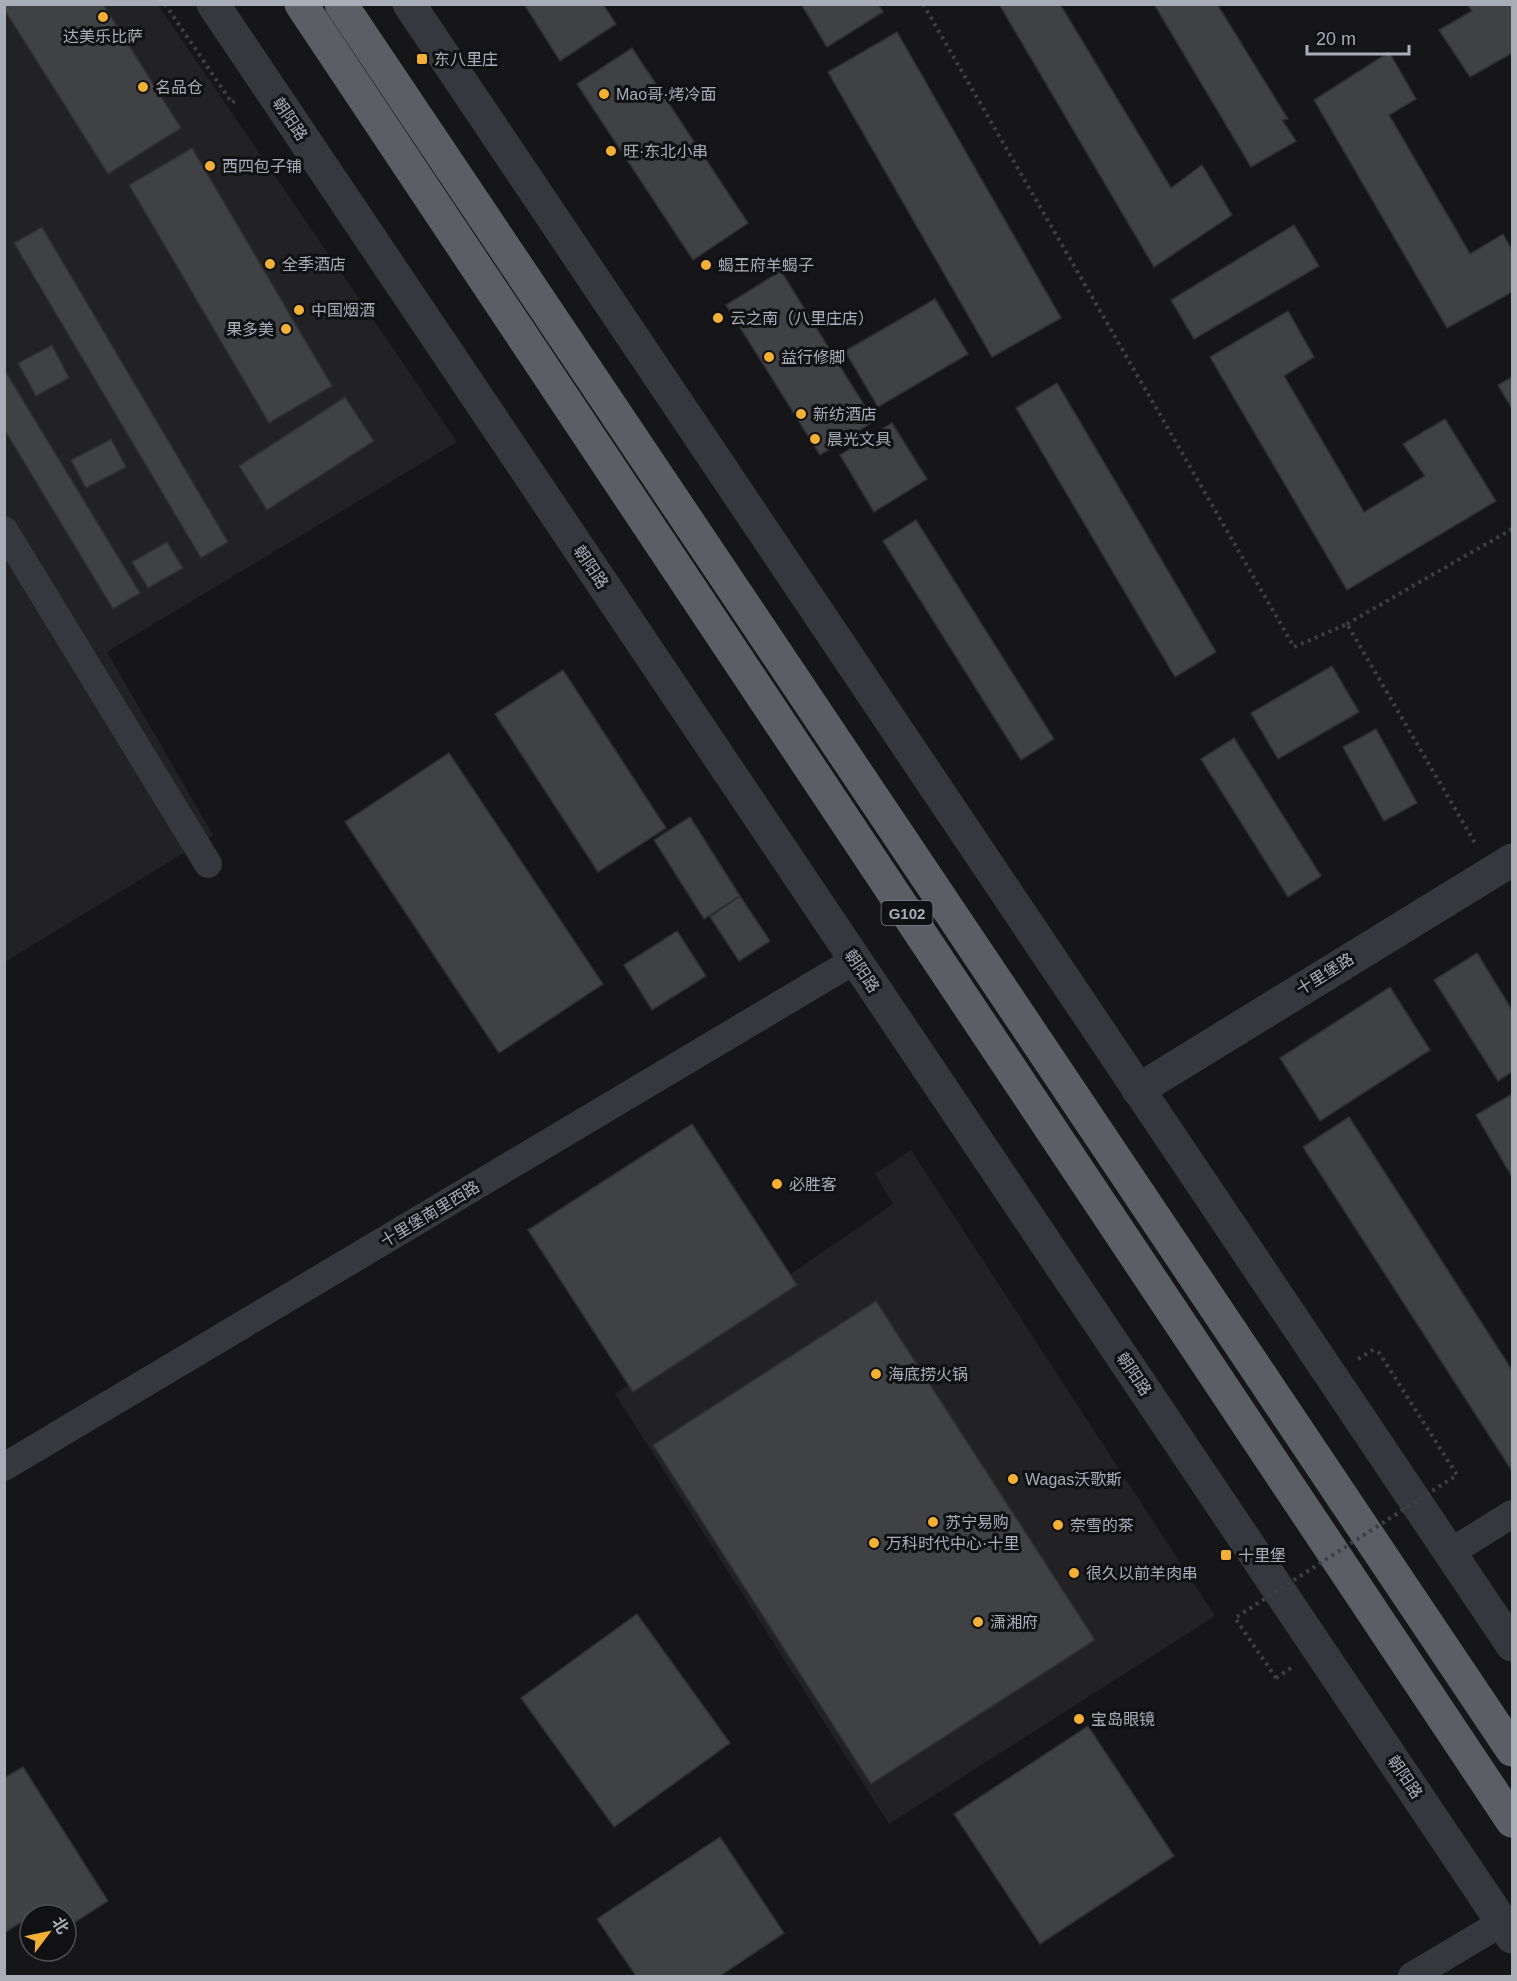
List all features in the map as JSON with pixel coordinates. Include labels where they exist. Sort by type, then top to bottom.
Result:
[{"type":"highway","name":"G102","points":[[301,4],[1512,1821]]},
{"type":"highway","name":"G102","points":[[341,4],[1512,1750]]},
{"type":"street","name":"朝阳路","points":[[213,4],[1508,1929]]},
{"type":"street","points":[[409,4],[1512,1645]]},
{"type":"street","points":[[4,530],[208,864]]},
{"type":"street","name":"十里堡路","points":[[1138,1090],[1502,866]]},
{"type":"street","name":"十里堡南里西路","points":[[4,1467],[855,960]]},
{"type":"street","points":[[1450,1552],[1512,1514]]},
{"type":"street","points":[[1412,1977],[1508,1929]]},
{"type":"path","points":[[165,4],[232,103]]},
{"type":"path","points":[[923,4],[1294,647],[1347,624],[1512,529]]},
{"type":"path","points":[[1347,624],[1502,866]]},
{"type":"path","points":[[1276,1678],[1235,1618],[1457,1475],[1376,1348]]},
{"type":"shaded area","points":[[5,5],[158,5],[457,442],[107,652],[213,835],[5,962]]},
{"type":"shaded area","name":"万科时代中心·十里","points":[[911,1150],[1215,1616],[889,1824],[615,1394],[893,1204],[875,1174]]},
{"type":"building","points":[[4,4],[103,4],[181,128],[108,174],[4,9]]},
{"type":"building","points":[[524,4],[603,4],[616,24],[560,61]]},
{"type":"building","points":[[801,4],[878,4],[883,12],[827,47]]},
{"type":"building","points":[[999,4],[1060,4],[1171,188],[1202,165],[1232,215],[1154,267]]},
{"type":"building","points":[[1154,4],[1217,4],[1288,119],[1282,120],[1296,141],[1251,167]]},
{"type":"building","points":[[1467,4],[1512,4],[1512,53],[1470,77],[1439,30],[1472,11]]},
{"type":"building","points":[[897,32],[1061,318],[992,357],[828,72]]},
{"type":"building","points":[[632,48],[748,223],[693,260],[577,84]]},
{"type":"building","points":[[1389,52],[1416,99],[1389,115],[1470,254],[1503,234],[1512,250],[1512,292],[1447,328],[1314,100]]},
{"type":"building","points":[[192,148],[332,386],[269,423],[129,185]]},
{"type":"building","points":[[1294,225],[1319,266],[1194,339],[1171,300]]},
{"type":"building","points":[[42,227],[228,542],[201,558],[14,243]]},
{"type":"building","points":[[781,271],[874,421],[820,455],[726,305]]},
{"type":"building","points":[[935,299],[968,354],[878,407],[845,351]]},
{"type":"building","points":[[1288,311],[1314,357],[1284,376],[1364,512],[1425,476],[1403,444],[1445,419],[1496,501],[1347,590],[1210,357]]},
{"type":"building","points":[[52,345],[69,378],[36,396],[18,363]]},
{"type":"building","points":[[4,369],[140,593],[113,609],[4,429]]},
{"type":"building","points":[[1512,377],[1512,409],[1498,385]]},
{"type":"building","points":[[1057,383],[1216,652],[1175,677],[1016,408]]},
{"type":"building","points":[[345,397],[374,441],[267,510],[239,466]]},
{"type":"building","points":[[892,423],[927,479],[874,512],[840,455]]},
{"type":"building","points":[[111,439],[126,467],[86,488],[71,460]]},
{"type":"building","points":[[916,520],[1054,739],[1021,760],[883,541]]},
{"type":"building","points":[[167,542],[183,568],[148,588],[132,562]]},
{"type":"building","points":[[1332,666],[1359,712],[1278,759],[1251,713]]},
{"type":"building","points":[[563,670],[666,828],[598,872],[495,714]]},
{"type":"building","points":[[1376,729],[1417,803],[1384,821],[1343,747]]},
{"type":"building","points":[[1234,738],[1321,876],[1288,897],[1201,759]]},
{"type":"building","points":[[449,753],[603,984],[499,1053],[345,822]]},
{"type":"building","points":[[690,817],[740,896],[704,919],[654,840]]},
{"type":"building","points":[[740,896],[770,941],[739,961],[710,917]]},
{"type":"building","points":[[677,931],[706,976],[652,1010],[624,965]]},
{"type":"building","points":[[1477,953],[1512,1010],[1512,1072],[1498,1081],[1434,980]]},
{"type":"building","points":[[1390,987],[1430,1050],[1320,1121],[1280,1058]]},
{"type":"building","points":[[1512,1094],[1512,1177],[1476,1115]]},
{"type":"building","points":[[1349,1117],[1512,1370],[1512,1471],[1303,1147]]},
{"type":"building","points":[[692,1124],[797,1285],[633,1392],[528,1230]]},
{"type":"building","name":"万科时代中心·十里","points":[[876,1301],[1095,1640],[871,1784],[653,1445]]},
{"type":"building","points":[[637,1614],[730,1743],[614,1827],[521,1698]]},
{"type":"building","points":[[1088,1726],[1174,1856],[1040,1944],[954,1814]]},
{"type":"building","points":[[23,1767],[108,1901],[78,1920],[78,1903],[18,1903],[18,1924],[4,1933],[4,1778]]},
{"type":"building","points":[[720,1837],[784,1933],[720,1976],[636,1976],[597,1919]]},
{"type":"place","name":"达美乐比萨","points":[[103,17]]},
{"type":"place","name":"东八里庄","points":[[422,59]]},
{"type":"place","name":"名品仓","points":[[143,87]]},
{"type":"place","name":"Mao哥·烤冷面","points":[[604,94]]},
{"type":"place","name":"旺·东北小串","points":[[611,151]]},
{"type":"place","name":"西四包子铺","points":[[210,166]]},
{"type":"place","name":"全季酒店","points":[[270,264]]},
{"type":"place","name":"蝎王府羊蝎子","points":[[706,265]]},
{"type":"place","name":"中国烟酒","points":[[299,310]]},
{"type":"place","name":"云之南（八里庄店）","points":[[718,318]]},
{"type":"place","name":"果多美","points":[[286,329]]},
{"type":"place","name":"益行修脚","points":[[769,357]]},
{"type":"place","name":"新纺酒店","points":[[801,414]]},
{"type":"place","name":"晨光文具","points":[[815,439]]},
{"type":"place","name":"必胜客","points":[[777,1184]]},
{"type":"place","name":"海底捞火锅","points":[[876,1374]]},
{"type":"place","name":"Wagas沃歌斯","points":[[1013,1479]]},
{"type":"place","name":"苏宁易购","points":[[933,1522]]},
{"type":"place","name":"奈雪的茶","points":[[1058,1525]]},
{"type":"place","name":"万科时代中心·十里","points":[[874,1543]]},
{"type":"place","name":"十里堡","points":[[1226,1555]]},
{"type":"place","name":"很久以前羊肉串","points":[[1074,1573]]},
{"type":"place","name":"潇湘府","points":[[978,1622]]},
{"type":"place","name":"宝岛眼镜","points":[[1079,1719]]}]
